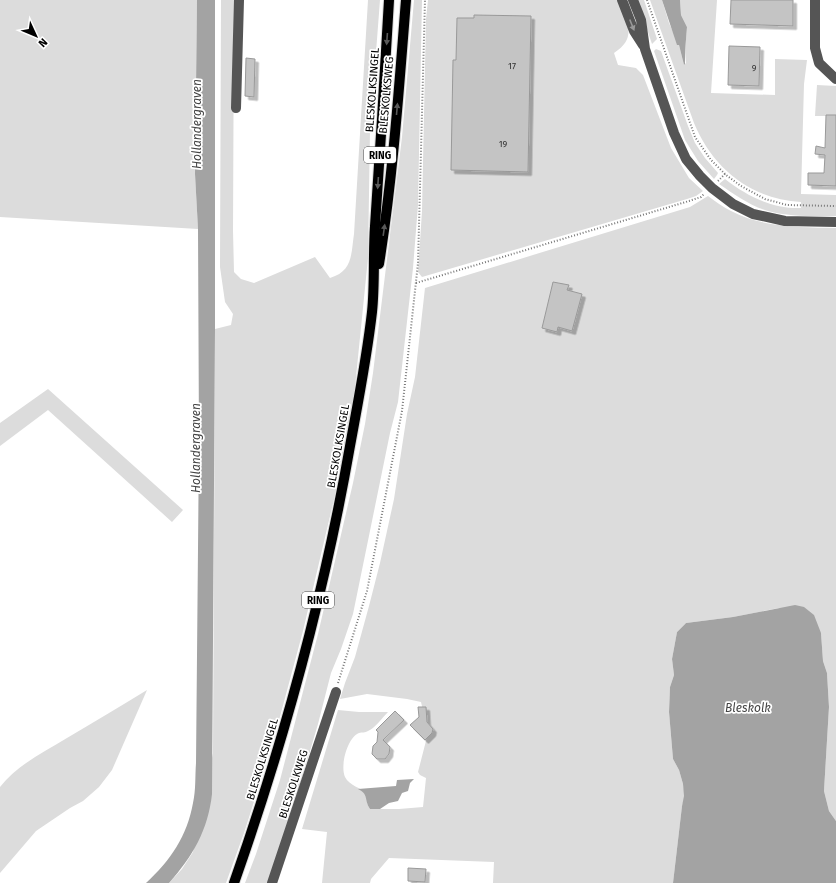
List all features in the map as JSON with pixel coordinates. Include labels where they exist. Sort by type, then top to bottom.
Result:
[{"type":"main road","name":"BLESKOLKSINGEL","points":[[234,883],[286,722],[316,610],[344,483],[365,365],[372,310],[375,230],[389,0]]},
{"type":"main road","name":"BLESKOLKSWEG","points":[[372,310],[385,229],[406,0]]},
{"type":"street","points":[[236,108],[239,0]]},
{"type":"street","points":[[622,0],[634,31],[645,49]]},
{"type":"street","points":[[633,0],[641,20],[645,49],[674,133],[686,159],[700,176],[712,188],[733,204],[753,214],[785,221],[836,222]]},
{"type":"street","points":[[815,0],[814,48],[819,63],[836,79]]},
{"type":"street","name":"BLESKOLKWEG","points":[[272,883],[336,692]]},
{"type":"path","points":[[336,692],[367,591],[401,419],[416,283],[420,197],[425,0]]},
{"type":"path","points":[[647,0],[695,137],[711,160],[725,174],[765,199],[787,205],[836,206]]},
{"type":"path","points":[[416,283],[701,197],[725,174]]},
{"type":"shaded area","points":[[0,0],[197,0],[195,174],[198,229],[0,217]]},
{"type":"shaded area","points":[[221,0],[234,0],[234,272],[241,279],[254,283],[315,257],[330,278],[343,271],[350,261],[354,234],[368,0],[380,0],[370,131],[368,258],[355,387],[349,427],[339,478],[303,631],[274,739],[244,833],[226,883],[169,883],[182,869],[193,852],[213,753],[215,329],[231,325],[233,314],[225,302],[220,267]]},
{"type":"shaded area","points":[[414,0],[422,0],[418,205],[413,268],[398,402],[390,433],[353,614],[331,673],[318,724],[279,856],[270,883],[245,883],[280,780],[318,634],[365,424],[373,373],[402,137]]},
{"type":"shaded area","points":[[428,0],[618,0],[627,22],[628,35],[626,41],[614,53],[618,65],[636,68],[643,75],[671,148],[689,178],[703,191],[696,196],[687,199],[422,277],[418,272],[422,211],[426,19]]},
{"type":"shaded area","points":[[637,0],[644,0],[657,39],[652,44]]},
{"type":"shaded area","points":[[650,0],[662,0],[669,23],[679,45],[684,65],[686,63],[685,52],[687,27],[681,15],[680,0],[717,0],[711,93],[775,95],[775,59],[807,60],[804,84],[801,194],[836,195],[836,216],[793,215],[768,211],[736,196],[719,184],[725,179],[751,196],[770,204],[790,208],[801,208],[801,202],[783,200],[750,188],[736,179],[712,154],[694,123]]},
{"type":"shaded area","points":[[656,49],[661,51],[695,143],[718,173],[714,179],[698,161],[685,140],[654,51]]},
{"type":"shaded area","points":[[817,85],[836,86],[836,116],[815,116]]},
{"type":"shaded area","points":[[708,196],[731,211],[756,221],[782,226],[836,228],[836,821],[829,811],[824,791],[829,707],[827,673],[823,661],[821,633],[779,608],[733,617],[686,623],[677,632],[672,659],[674,675],[670,687],[669,712],[673,759],[679,770],[685,796],[682,806],[673,883],[493,883],[494,862],[389,858],[371,879],[370,883],[322,883],[327,832],[302,829],[338,710],[388,712],[370,730],[359,733],[351,740],[344,760],[343,766],[345,777],[350,783],[366,794],[370,809],[423,807],[426,778],[418,772],[427,737],[428,724],[421,702],[367,694],[340,699],[355,657],[369,606],[394,499],[407,414],[415,377],[425,288],[690,207]]},
{"type":"shaded area","points":[[48,389],[183,510],[172,522],[48,410],[0,446],[0,423]]},
{"type":"shaded area","points":[[147,690],[112,770],[99,787],[83,801],[36,831],[0,873],[0,787],[14,772],[31,760]]},
{"type":"water","name":"Hollandergraven","points":[[197,0],[215,0],[215,329],[212,794],[203,831],[198,842],[178,873],[169,883],[146,883],[177,847],[187,826],[195,788],[199,441],[198,229],[195,174]]},
{"type":"water","points":[[662,0],[680,0],[681,15],[687,27],[684,65],[679,45],[677,45]]},
{"type":"water","name":"Bleskolk","points":[[795,605],[804,607],[814,615],[821,633],[823,661],[827,673],[829,707],[824,791],[829,811],[836,821],[836,883],[673,883],[684,796],[683,784],[679,770],[673,759],[669,712],[670,687],[674,675],[672,659],[677,632],[686,623],[733,617]]},
{"type":"water","points":[[414,779],[410,783],[408,791],[402,793],[398,801],[389,803],[380,809],[370,809],[364,793],[358,789],[396,786],[397,780]]},
{"type":"building","points":[[731,0],[793,0],[793,26],[730,24]]},
{"type":"building","points":[[474,15],[531,16],[528,172],[451,170],[453,60],[456,60],[457,18],[474,18]]},
{"type":"building","points":[[729,46],[760,47],[759,86],[728,85]]},
{"type":"building","points":[[246,58],[255,59],[254,97],[245,96]]},
{"type":"building","points":[[826,115],[836,115],[836,186],[808,185],[808,173],[824,173],[825,155],[815,154],[816,146],[825,148]]},
{"type":"building","points":[[553,282],[569,285],[567,290],[582,294],[572,331],[558,327],[557,332],[542,328]]},
{"type":"building","points":[[418,707],[426,707],[427,722],[433,729],[432,733],[425,740],[410,725],[419,717]]},
{"type":"building","points":[[395,711],[404,720],[383,740],[390,747],[389,754],[385,759],[377,759],[372,754],[373,746],[377,742],[378,732],[376,730]]},
{"type":"building","points":[[408,868],[426,869],[425,882],[408,881]]}]
